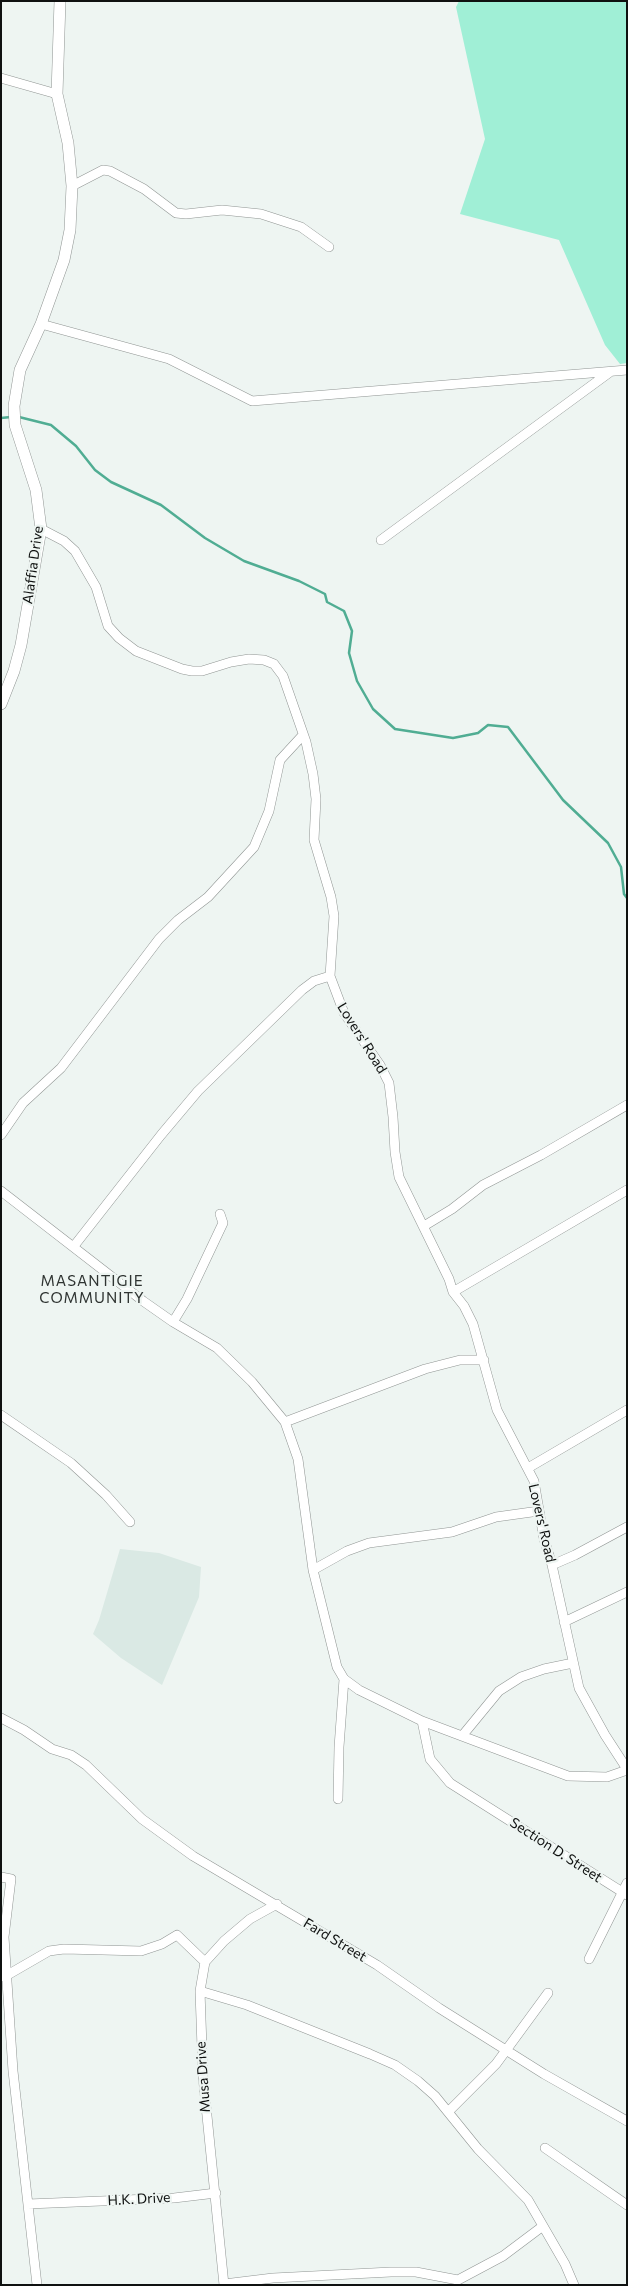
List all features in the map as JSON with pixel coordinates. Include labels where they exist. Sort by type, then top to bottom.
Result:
[{"type":"street","name":"Alaffia Drive","points":[[1,704],[14,671],[21,645],[41,529],[36,490],[15,425],[14,406],[20,370],[41,324],[68,246],[72,186],[68,143],[57,94],[60,1]]},
{"type":"street","points":[[1,78],[57,94]]},
{"type":"street","points":[[72,186],[104,170],[110,170],[144,189],[176,213],[186,214],[222,210],[261,214],[302,227],[329,247]]},
{"type":"street","points":[[41,324],[169,358],[252,401],[627,370]]},
{"type":"street","points":[[381,540],[611,371]]},
{"type":"street","name":"Lovers' Road","points":[[41,529],[64,541],[75,551],[96,587],[108,626],[126,645],[192,671],[202,671],[231,662],[250,659],[274,664],[284,676],[314,774],[316,799],[314,840],[332,897],[334,916],[330,976],[344,1012],[380,1065],[389,1083],[396,1166],[405,1189],[450,1279],[454,1292],[473,1324],[497,1410],[534,1481],[544,1539],[552,1565],[579,1688],[627,1770]]},
{"type":"street","points":[[1,1135],[23,1103],[61,1068],[160,939],[178,920],[208,897],[254,847],[270,812],[280,760],[303,736]]},
{"type":"street","points":[[74,1246],[198,1091],[302,990],[314,981],[330,976]]},
{"type":"street","points":[[424,1226],[483,1185],[541,1155],[627,1105]]},
{"type":"street","points":[[454,1292],[627,1190]]},
{"type":"street","points":[[1,1191],[173,1322],[217,1348],[252,1382],[284,1422],[298,1459],[313,1570],[337,1667],[344,1679],[359,1690],[422,1721],[568,1776],[607,1777],[627,1770]]},
{"type":"street","points":[[173,1322],[187,1299],[223,1223],[220,1214]]},
{"type":"street","points":[[284,1422],[425,1369],[460,1360],[484,1360]]},
{"type":"street","points":[[528,1468],[627,1410]]},
{"type":"street","points":[[1,1415],[71,1464],[106,1495],[130,1522]]},
{"type":"street","points":[[313,1570],[347,1551],[370,1543],[452,1532],[496,1517],[539,1511]]},
{"type":"street","points":[[552,1565],[627,1527]]},
{"type":"street","points":[[564,1622],[627,1592]]},
{"type":"street","points":[[462,1736],[499,1691],[521,1677],[544,1668],[573,1663]]},
{"type":"street","points":[[338,1799],[338,1747],[344,1679]]},
{"type":"street","name":"Fard Street","points":[[1,1718],[24,1730],[52,1749],[71,1755],[86,1765],[142,1819],[193,1856],[277,1904],[376,1965],[544,2074],[627,2121]]},
{"type":"street","name":"Section D. Street","points":[[422,1721],[430,1759],[450,1783],[624,1894]]},
{"type":"street","points":[[1,1878],[12,1880],[4,1937],[4,1977],[37,2285]]},
{"type":"street","points":[[589,1959],[624,1894],[627,1883]]},
{"type":"street","points":[[4,1977],[48,1951],[64,1949],[141,1951],[162,1944],[177,1935],[205,1962],[224,1941],[250,1919],[277,1904]]},
{"type":"street","name":"Musa Drive","points":[[205,1962],[200,1992],[202,2058],[224,2284]]},
{"type":"street","points":[[200,1992],[247,2005],[395,2065],[418,2080],[448,2112],[478,2149],[528,2200],[544,2226],[574,2285]]},
{"type":"street","points":[[448,2112],[486,2076],[548,1993]]},
{"type":"street","points":[[545,2148],[627,2205]]},
{"type":"street","name":"H.K. Drive","points":[[28,2204],[174,2198],[216,2193]]},
{"type":"street","points":[[224,2284],[273,2278],[392,2272],[416,2272],[458,2280],[503,2256],[544,2226]]},
{"type":"shaded area","points":[[120,1549],[159,1553],[201,1567],[199,1597],[162,1685],[121,1658],[93,1634]]},
{"type":"green space","points":[[459,1],[627,1],[627,363],[620,364],[605,345],[559,240],[460,214],[485,139],[456,7]]},
{"type":"waterway","points":[[1,418],[11,417]]},
{"type":"waterway","points":[[19,417],[51,425],[76,446],[95,470],[111,482],[161,505],[205,538],[244,561],[299,581],[325,594],[327,602],[344,611],[352,631],[349,653],[357,681],[373,709],[395,729],[453,738],[478,733],[488,725],[508,727],[563,800],[608,843],[621,867],[624,894],[627,898]]},
{"type":"district","name":"MASANTIGIE COMMUNITY","points":[[92,1290]]}]
